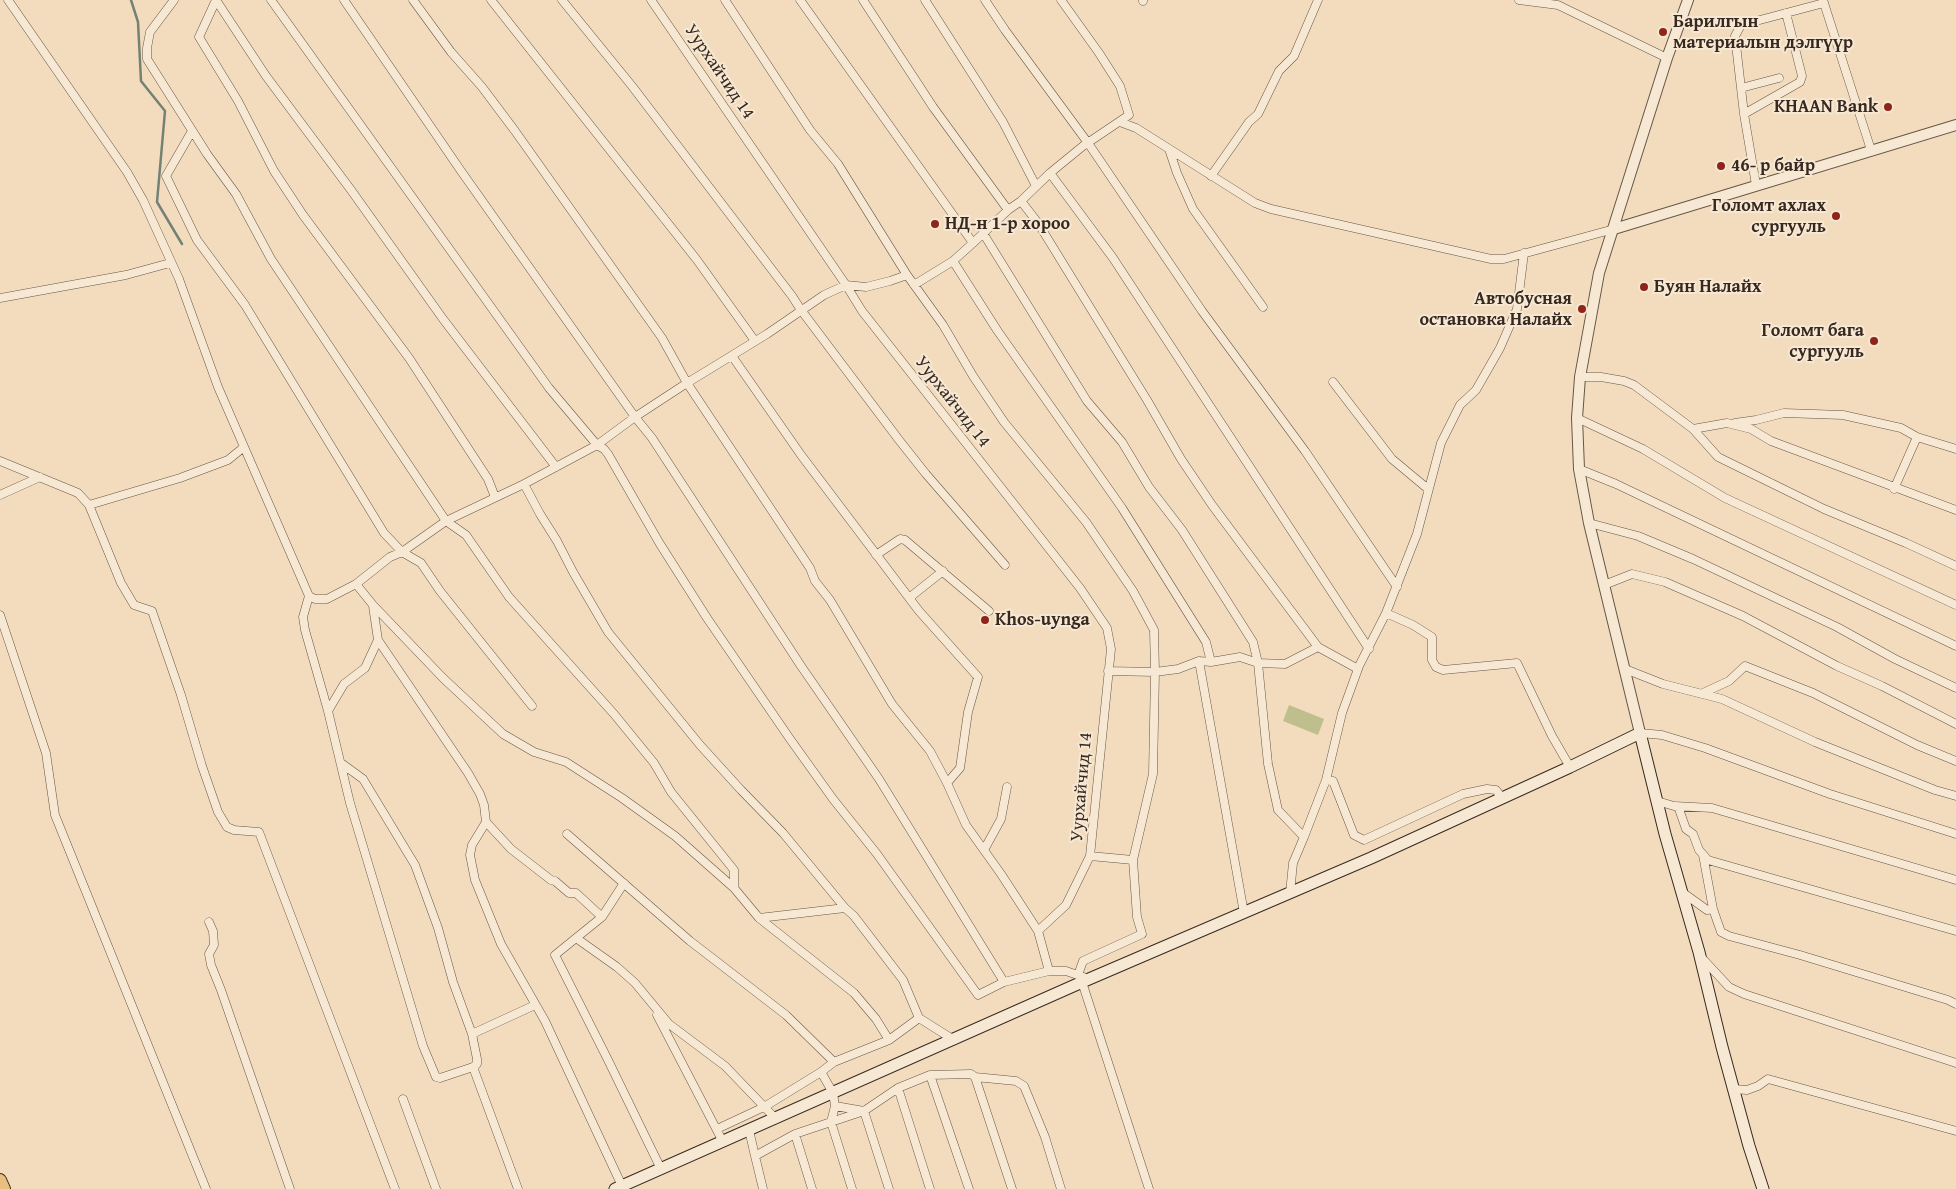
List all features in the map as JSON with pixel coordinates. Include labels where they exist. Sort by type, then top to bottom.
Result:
[{"type":"highway","points":[[0,1180],[4,1189]]},
{"type":"main road","points":[[619,1187],[954,1040],[1083,979],[1290,893],[1570,767],[1640,733],[1701,957],[1733,1089],[1763,1189]]},
{"type":"street","points":[[8,0],[127,172],[143,200],[170,263],[179,279],[218,387],[309,596],[303,617],[350,804],[393,950],[433,1073],[436,1077],[440,1078],[473,1068],[477,1059],[472,1034],[453,982],[438,928],[415,865],[363,778],[341,764]]},
{"type":"street","points":[[174,0],[150,32],[147,59],[192,131],[236,194],[271,259],[446,521],[466,535],[509,598],[614,714],[654,763],[670,792],[734,870],[734,888]]},
{"type":"street","points":[[216,0],[266,76],[351,190],[442,319],[556,467]]},
{"type":"street","points":[[216,0],[199,37],[238,101],[274,171],[303,215],[409,358],[488,479],[495,497]]},
{"type":"street","points":[[271,0],[548,388],[597,445],[608,454],[691,593],[773,715],[833,798],[877,854],[978,995],[1004,982],[1050,971],[1066,970],[1083,979]]},
{"type":"street","points":[[344,0],[461,171],[635,417],[652,438],[801,666],[879,779],[1004,982]]},
{"type":"street","points":[[413,0],[451,52],[482,87],[516,131],[662,338],[687,383],[810,568],[815,581],[830,600],[892,704],[930,751],[966,826],[1038,931],[1050,971]]},
{"type":"street","points":[[491,0],[692,252],[754,342]]},
{"type":"street","points":[[562,0],[638,94],[926,474],[1004,565]]},
{"type":"street","name":"Уурхайчид 14","points":[[651,0],[862,311],[1080,588],[1107,628],[1110,649],[1090,856]]},
{"type":"street","points":[[724,0],[810,130],[838,164],[907,275],[943,325],[973,376],[1004,422],[1086,522],[1133,591],[1154,630],[1153,774],[1133,860],[1137,917],[1142,934],[1083,961],[1083,979],[1149,1189]]},
{"type":"street","points":[[800,0],[972,243]]},
{"type":"street","points":[[863,0],[933,107],[1008,210]]},
{"type":"street","points":[[925,0],[1003,122],[1036,186]]},
{"type":"street","points":[[985,0],[1088,143],[1202,311],[1305,451],[1397,587]]},
{"type":"street","points":[[914,285],[953,261],[1050,173],[1088,143],[1129,115],[1120,86],[1100,53],[1061,0]]},
{"type":"street","points":[[1211,176],[1249,122],[1258,114],[1279,71],[1294,56],[1318,0]]},
{"type":"street","points":[[1519,0],[1558,5],[1667,58]]},
{"type":"street","points":[[1688,0],[1667,58],[1599,273],[1580,378],[1577,418],[1580,469],[1589,523],[1640,733],[1662,735],[1705,748],[1830,794],[1956,834]]},
{"type":"street","points":[[1756,185],[1744,114],[1735,36],[1741,25],[1823,1],[1871,150]]},
{"type":"street","points":[[1744,114],[1800,82],[1802,76],[1786,13]]},
{"type":"street","points":[[1741,88],[1779,78]]},
{"type":"street","points":[[1120,122],[1136,128],[1211,176],[1256,203],[1270,209],[1491,259],[1504,259],[1614,229],[1956,124]]},
{"type":"street","points":[[192,131],[166,176],[198,240],[245,305],[384,533],[402,552],[420,563],[440,591],[532,706]]},
{"type":"street","points":[[1169,150],[1193,209],[1263,307]]},
{"type":"street","points":[[1050,173],[1112,258],[1369,649]]},
{"type":"street","points":[[1021,201],[1038,223],[1181,459],[1212,505],[1318,648],[1358,669]]},
{"type":"street","points":[[983,233],[1088,401],[1122,442],[1149,487],[1182,530],[1252,642],[1258,663],[1265,740],[1278,810],[1304,837]]},
{"type":"street","points":[[1290,893],[1292,863],[1326,780],[1342,713],[1358,669],[1386,613],[1417,534],[1441,443],[1460,405],[1476,390],[1500,348],[1517,309],[1524,254]]},
{"type":"street","points":[[953,261],[997,330],[1122,508],[1206,642],[1211,662]]},
{"type":"street","points":[[0,298],[126,274],[170,263]]},
{"type":"street","points":[[309,596],[315,599],[327,599],[356,584],[390,557],[402,552],[446,521],[524,484],[597,445],[635,417],[754,342],[824,295],[846,285],[866,287],[907,275]]},
{"type":"street","points":[[732,356],[801,455],[876,555],[909,598],[978,677],[968,712],[960,768],[947,783]]},
{"type":"street","points":[[1580,378],[1608,378],[1634,385],[1693,430],[1718,456],[1824,509],[1956,566]]},
{"type":"street","points":[[1333,382],[1392,459],[1428,490]]},
{"type":"street","points":[[1693,430],[1756,420],[1784,413],[1843,415],[1901,428],[1917,437],[1956,449]]},
{"type":"street","points":[[1577,418],[1643,449],[1726,498],[1956,606]]},
{"type":"street","points":[[1727,424],[1751,429],[1771,441],[1956,510]]},
{"type":"street","points":[[1894,488],[1917,437]]},
{"type":"street","points":[[89,506],[180,478],[228,460],[244,447]]},
{"type":"street","points":[[0,461],[78,493],[89,506],[121,583],[134,605],[152,611],[218,812],[227,827],[234,830],[259,832],[396,1189]]},
{"type":"street","points":[[1580,469],[1616,484],[1956,646]]},
{"type":"street","points":[[0,495],[40,477]]},
{"type":"street","points":[[524,484],[608,632],[700,745],[783,833],[844,908],[854,916],[903,980],[919,1018],[954,1040]]},
{"type":"street","points":[[1589,523],[1638,536],[1693,559],[1837,627],[1895,659],[1956,688]]},
{"type":"street","points":[[876,555],[900,539],[905,540],[988,611]]},
{"type":"street","points":[[909,598],[942,571]]},
{"type":"street","points":[[1604,585],[1632,574],[1664,582],[1743,616],[1837,666],[1882,686],[1956,724]]},
{"type":"street","points":[[356,584],[373,606],[443,678],[503,734],[534,752],[566,762],[676,836],[734,888],[759,918],[854,993],[876,1019],[890,1040]]},
{"type":"street","points":[[373,606],[378,640],[468,773],[480,794],[484,805],[486,822],[511,848],[569,893],[576,893],[602,917]]},
{"type":"street","points":[[1386,613],[1413,624],[1432,638],[1432,660],[1436,667],[1443,670],[1517,663],[1552,736],[1570,767]]},
{"type":"street","points":[[0,615],[46,753],[55,815],[206,1189]]},
{"type":"street","points":[[328,711],[344,684],[365,668],[378,640]]},
{"type":"street","points":[[1108,671],[1155,672],[1178,668],[1199,661],[1211,662],[1240,657],[1258,663],[1285,664],[1318,648]]},
{"type":"street","points":[[1199,661],[1244,913]]},
{"type":"street","points":[[1703,692],[1729,681],[1745,666],[1813,693],[1917,745],[1956,761]]},
{"type":"street","points":[[1625,669],[1663,684],[1703,692],[1722,699],[1815,742],[1935,790],[1956,796]]},
{"type":"street","points":[[1326,780],[1333,781],[1354,835],[1364,840],[1463,794],[1488,789],[1496,790],[1502,798]]},
{"type":"street","points":[[984,850],[1001,820],[1007,787]]},
{"type":"street","points":[[1657,801],[1676,806],[1712,808],[1956,880]]},
{"type":"street","points":[[1676,806],[1679,809],[1686,829],[1693,834],[1699,850],[1708,860],[1956,931]]},
{"type":"street","points":[[486,822],[472,844],[470,855],[475,880],[501,944],[535,1005],[579,1093],[619,1187]]},
{"type":"street","points":[[567,834],[690,941],[786,1014],[834,1062]]},
{"type":"street","points":[[1702,854],[1713,909],[1721,932],[1956,1004]]},
{"type":"street","points":[[1038,931],[1066,904],[1090,856],[1133,860]]},
{"type":"street","points":[[624,883],[602,917],[555,955],[661,1169]]},
{"type":"street","points":[[1682,892],[1706,910],[1713,909]]},
{"type":"street","points":[[759,918],[844,908]]},
{"type":"street","points":[[209,922],[213,931],[214,945],[210,954],[211,966],[290,1189]]},
{"type":"street","points":[[576,938],[617,967],[669,1024],[725,1066],[776,1119]]},
{"type":"street","points":[[1701,957],[1729,987],[1744,994],[1956,1063]]},
{"type":"street","points":[[650,1002],[723,1142]]},
{"type":"street","points":[[472,1034],[535,1005]]},
{"type":"street","points":[[717,1130],[764,1107],[834,1062],[890,1040],[919,1018]]},
{"type":"street","points":[[473,1068],[518,1189]]},
{"type":"street","points":[[821,1072],[833,1093],[835,1106],[831,1122],[852,1189]]},
{"type":"street","points":[[755,1156],[795,1134],[864,1111],[898,1088],[930,1076],[971,1074],[975,1077],[1016,1081],[1024,1086],[1044,1137],[1061,1189]]},
{"type":"street","points":[[930,1076],[969,1189]]},
{"type":"street","points":[[975,1077],[1012,1189]]},
{"type":"street","points":[[1733,1089],[1747,1090],[1758,1086],[1768,1079],[1956,1130]]},
{"type":"street","points":[[898,1088],[930,1189]]},
{"type":"street","points":[[403,1100],[436,1189]]},
{"type":"street","points":[[835,1106],[864,1111]]},
{"type":"street","points":[[864,1111],[889,1189]]},
{"type":"street","points":[[749,1130],[763,1189]]},
{"type":"street","points":[[795,1134],[812,1189]]},
{"type":"green space","points":[[1289,705],[1324,719],[1318,735],[1283,721]]},
{"type":"waterway","points":[[131,0],[138,22],[141,81],[165,111],[157,202],[182,244]]},
{"type":"place","name":"Барилгын материалын дэлгүүр","points":[[1663,32]]},
{"type":"place","name":"KHAAN Bank","points":[[1888,107]]},
{"type":"place","name":"46- р байр","points":[[1721,166]]},
{"type":"place","name":"Голомт ахлах сургууль","points":[[1836,216]]},
{"type":"place","name":"НД-н 1-р хороо","points":[[935,224]]},
{"type":"place","name":"Буян Налайх","points":[[1644,287]]},
{"type":"place","name":"Автобусная остановка Налайх","points":[[1582,309]]},
{"type":"place","name":"Голомт бага сургууль","points":[[1874,341]]},
{"type":"place","name":"Khos-uynga","points":[[985,620]]}]
